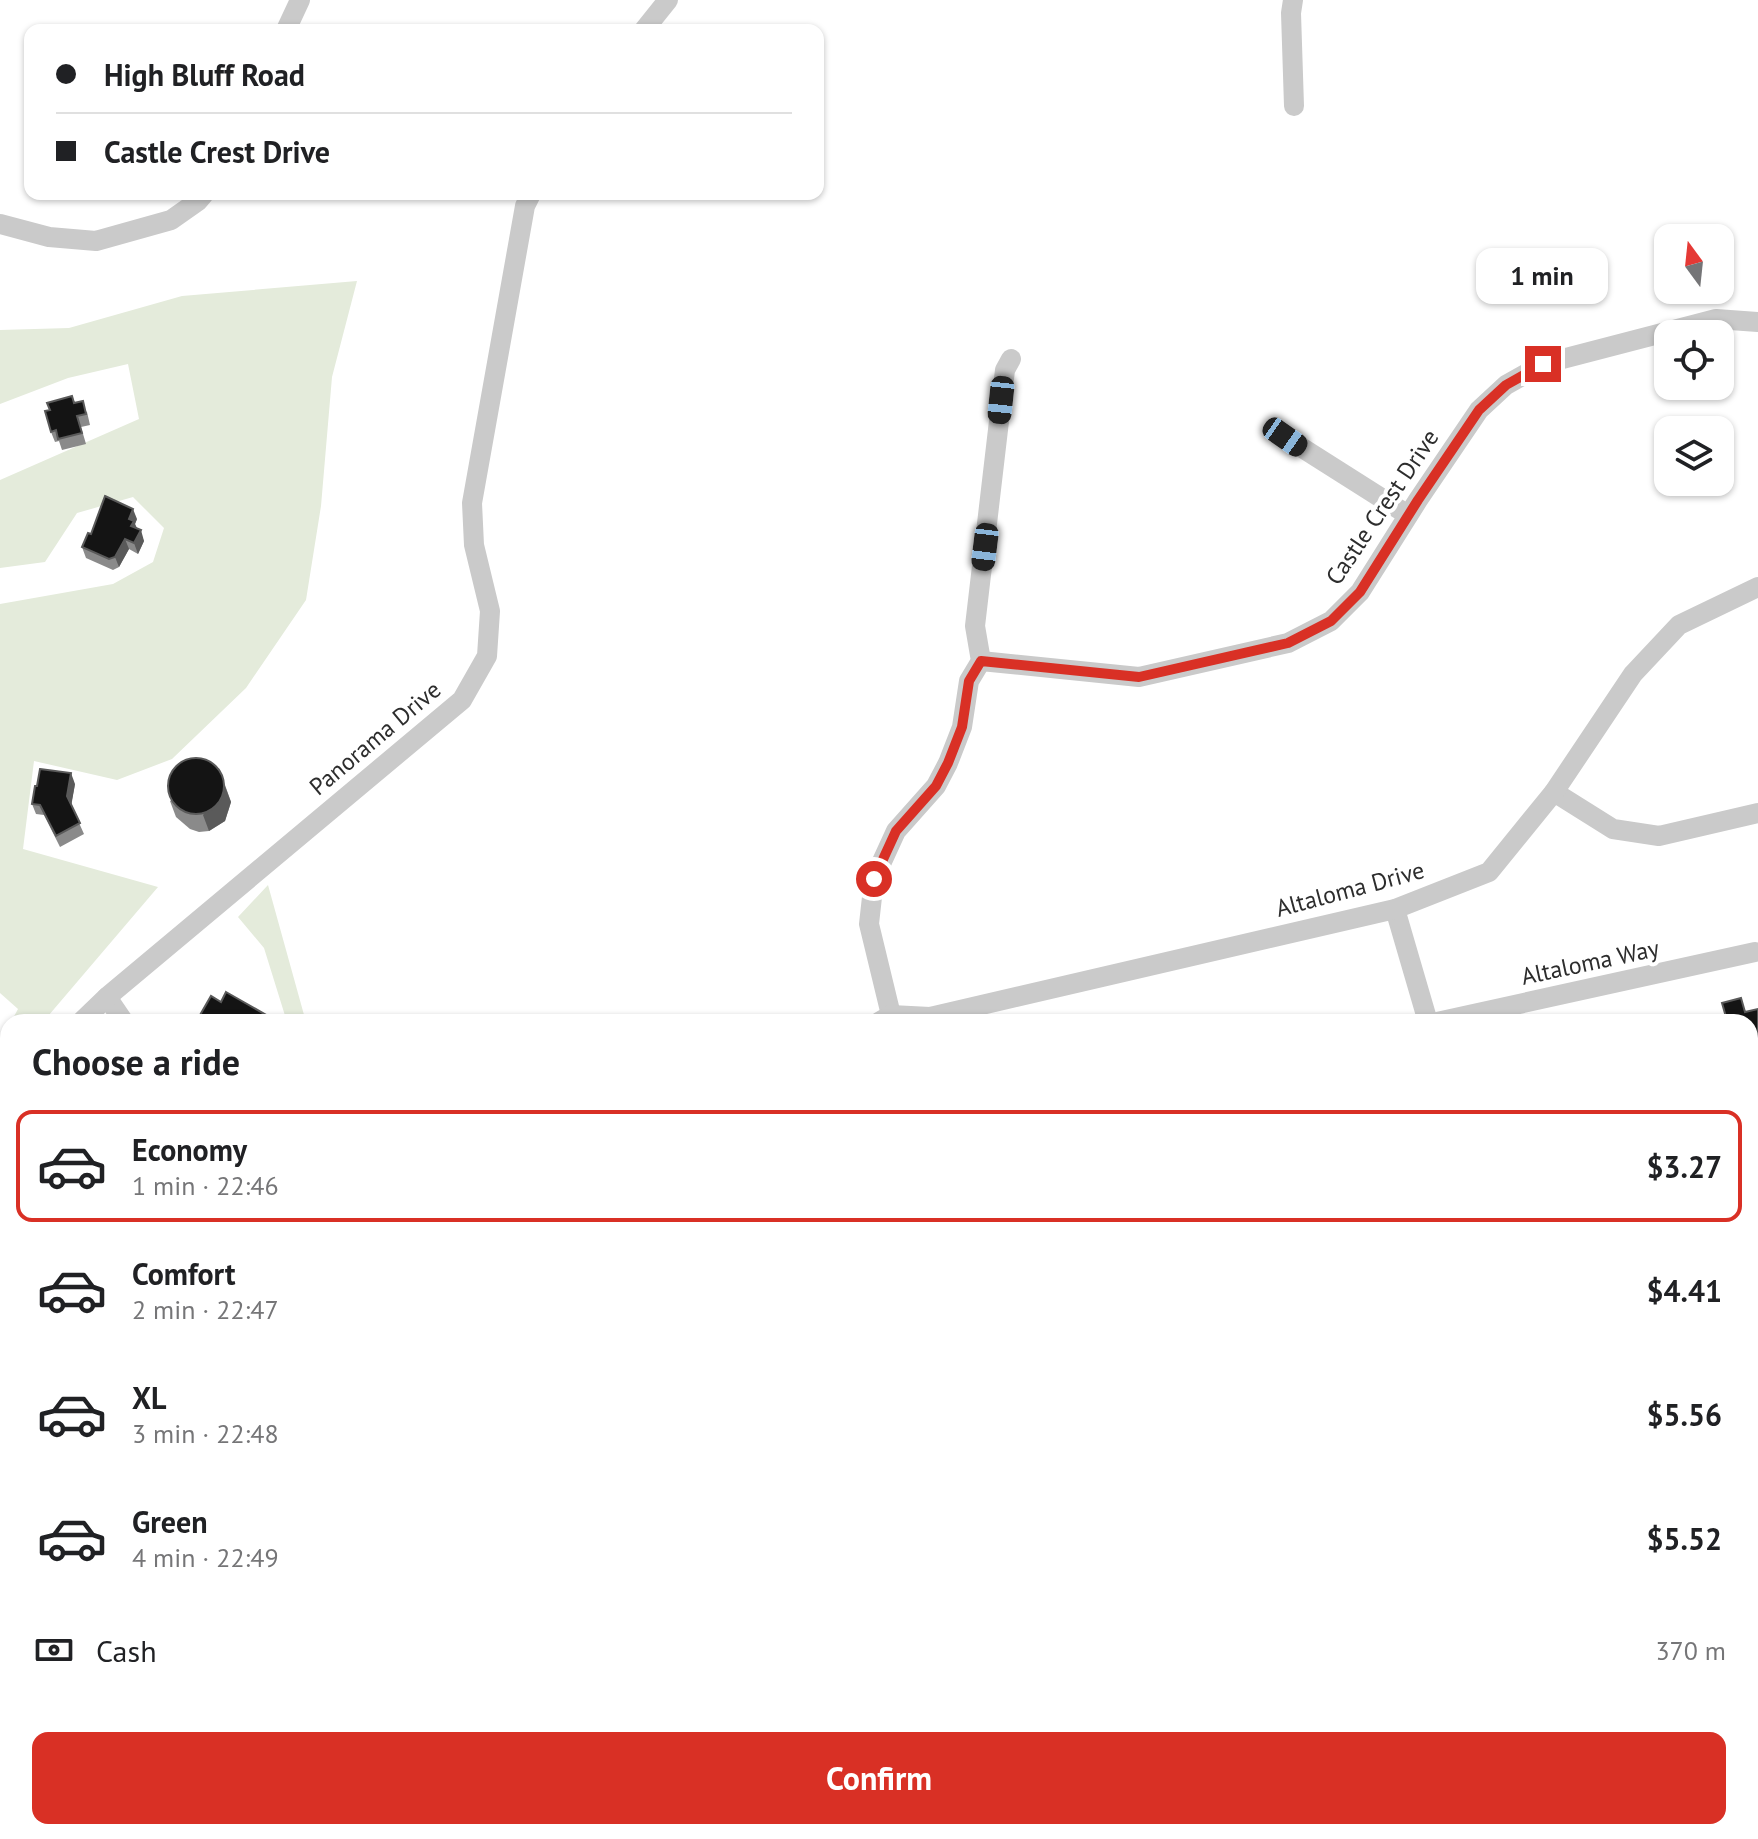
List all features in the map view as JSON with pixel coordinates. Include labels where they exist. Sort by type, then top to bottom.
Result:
[{"type":"street","points":[[289,24],[300,0]]},
{"type":"street","points":[[649,24],[668,0]]},
{"type":"street","points":[[1293,0],[1294,106]]},
{"type":"street","points":[[0,224],[49,237],[96,241],[171,220],[199,200]]},
{"type":"street","name":"Panorama Drive","points":[[89,1014],[462,700],[487,656],[490,611],[474,545],[472,503],[528,200]]},
{"type":"street","name":"Castle Crest Drive","points":[[981,661],[1139,677],[1288,643],[1331,621],[1360,592],[1479,410],[1506,385],[1543,364],[1716,319],[1758,322]]},
{"type":"street","points":[[884,1014],[869,924],[874,879],[896,831],[936,786],[948,763],[962,727],[969,681],[981,661],[975,626],[1005,370],[1011,359]]},
{"type":"street","points":[[1285,437],[1408,515]]},
{"type":"street","name":"Altaloma Drive","points":[[943,1014],[1395,909],[1489,872],[1554,792],[1633,674],[1679,625],[1758,587]]},
{"type":"street","points":[[1554,792],[1613,829],[1659,836],[1758,813]]},
{"type":"street","points":[[1395,909],[1426,1014]]},
{"type":"street","name":"Altaloma Way","points":[[1473,1014],[1755,952]]},
{"type":"street","points":[[107,997],[119,1014]]},
{"type":"green space","points":[[357,281],[332,377],[321,506],[306,600],[246,688],[172,759],[117,780],[34,761],[23,849],[158,887],[50,1014],[15,1014],[18,1009],[0,993],[0,604],[113,584],[153,562],[164,528],[133,497],[77,513],[45,562],[0,568],[0,480],[139,419],[128,364],[68,378],[0,404],[0,330],[69,328],[182,296]]},
{"type":"green space","points":[[268,885],[304,1014],[285,1014],[264,948],[238,917]]},
{"type":"building","points":[[72,396],[74,403],[83,401],[86,414],[77,416],[82,433],[58,439],[56,430],[51,432],[45,411],[50,410],[47,403]]},
{"type":"building","points":[[105,496],[133,509],[129,519],[134,521],[131,526],[141,530],[134,543],[125,539],[115,557],[109,559],[82,547],[88,533],[91,534]]},
{"type":"building","points":[[196,758],[216,766],[224,786],[216,806],[196,814],[176,806],[168,786],[176,766]]},
{"type":"building","points":[[40,769],[71,773],[67,796],[80,823],[56,836],[40,805],[32,804]]},
{"type":"building","points":[[226,992],[264,1014],[201,1014],[211,996],[221,1002]]},
{"type":"building","points":[[1741,998],[1745,1012],[1758,1009],[1758,1014],[1725,1014],[1722,1003]]},
{"type":"route","points":[[874,879],[896,831],[936,786],[948,763],[962,727],[969,681],[981,661],[1139,677],[1288,643],[1331,621],[1360,592],[1479,410],[1506,385],[1543,364]]}]
